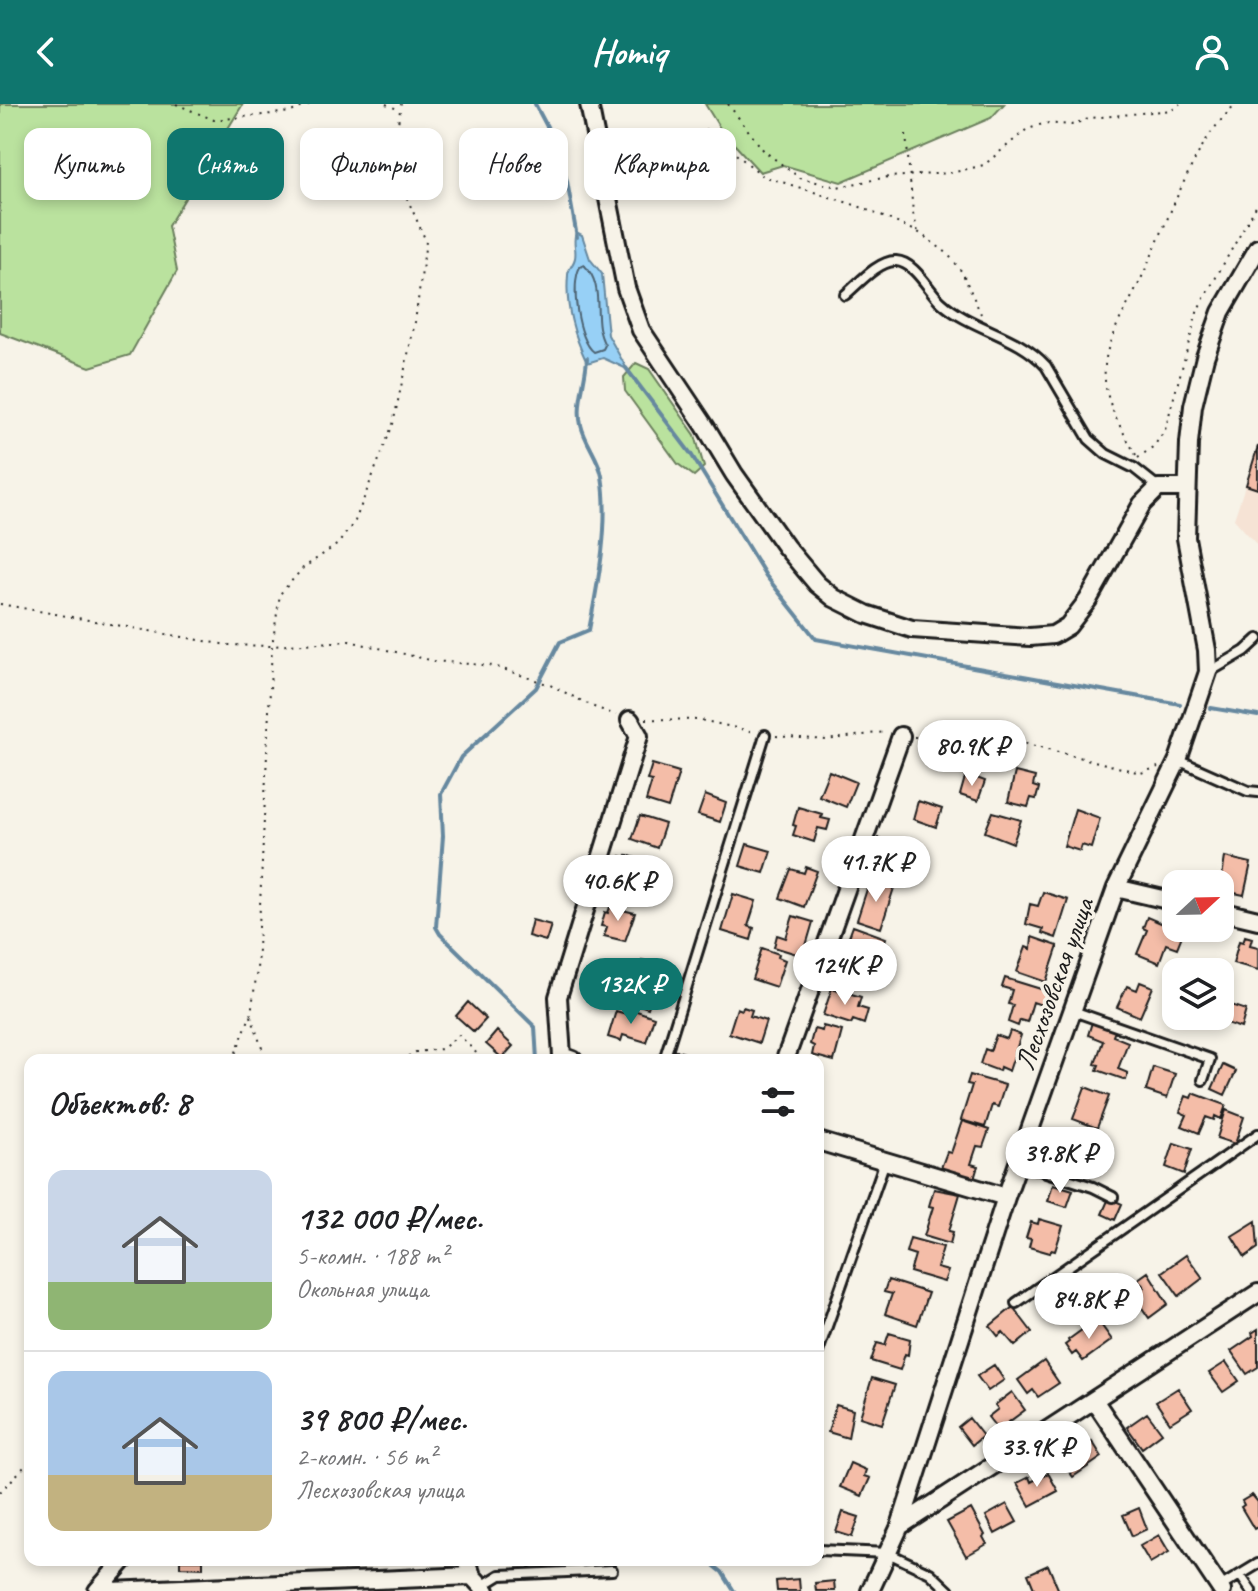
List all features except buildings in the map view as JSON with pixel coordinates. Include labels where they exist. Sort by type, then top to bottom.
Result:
[{"type":"street","points":[[589,104],[626,288],[641,330],[734,474],[786,547],[817,584],[834,598],[866,614],[912,629],[1030,637],[1053,635],[1068,626],[1088,600],[1142,504],[1158,488],[1185,488]]},
{"type":"street","points":[[1208,672],[1207,650],[1186,538],[1185,488],[1193,406],[1205,357],[1221,312],[1258,248]]},
{"type":"street","name":"Лесхозовская улица","points":[[870,1591],[900,1526],[1006,1197],[1116,888],[1178,760],[1208,672]]},
{"type":"street","points":[[562,1054],[558,997],[639,736],[630,720]]},
{"type":"street","points":[[787,1054],[901,736]]},
{"type":"street","points":[[1116,888],[1162,899]]},
{"type":"street","points":[[1234,914],[1258,920]]},
{"type":"street","points":[[824,1143],[1006,1197]]},
{"type":"street","points":[[900,1526],[1258,1293]]},
{"type":"street","points":[[1094,1400],[1221,1589]]},
{"type":"street","points":[[97,1591],[119,1566]]},
{"type":"street","points":[[111,1591],[352,1586],[476,1578]]},
{"type":"lane","points":[[845,295],[883,264],[894,261],[905,263],[940,301],[958,314],[1021,344],[1037,356],[1089,439],[1106,454],[1134,468],[1158,488]]},
{"type":"lane","points":[[1208,672],[1245,651],[1258,639]]},
{"type":"lane","points":[[666,1054],[765,735]]},
{"type":"lane","points":[[1178,760],[1248,791],[1258,792]]},
{"type":"lane","points":[[1072,1010],[1210,1059],[1203,1080]]},
{"type":"lane","points":[[1016,1303],[1258,1134]]},
{"type":"lane","points":[[824,1335],[885,1161]]},
{"type":"lane","points":[[1018,1163],[1093,1187],[1113,1197]]},
{"type":"lane","points":[[824,1550],[888,1553],[930,1573],[949,1591]]},
{"type":"lane","points":[[1221,1589],[1258,1564]]},
{"type":"lane","points":[[476,1578],[612,1570]]},
{"type":"lane","points":[[1240,1575],[1251,1591]]},
{"type":"path","points":[[176,104],[214,120],[291,112],[310,104]]},
{"type":"path","points":[[386,104],[399,110]]},
{"type":"path","points":[[235,1054],[251,1014],[257,970],[272,646],[280,594],[303,568],[338,544],[355,521],[393,424],[415,322],[426,241],[403,189],[397,130],[401,104]]},
{"type":"path","points":[[728,104],[764,151],[800,178],[837,187],[888,177],[951,173],[984,165],[1026,130],[1045,123],[1071,125],[1091,118],[1172,110],[1180,104]]},
{"type":"path","points":[[1138,458],[1115,418],[1106,392],[1105,363],[1117,325],[1176,200],[1209,136],[1235,104]]},
{"type":"path","points":[[906,134],[918,232]]},
{"type":"path","points":[[736,154],[763,176],[858,206],[918,232],[947,253],[962,272],[974,304],[990,329]]},
{"type":"path","points":[[1134,468],[1138,458],[1154,446],[1165,430],[1198,309],[1258,203]]},
{"type":"path","points":[[0,604],[227,645],[272,646],[349,641],[434,661],[494,666],[550,685],[594,707],[630,720],[701,720],[765,735],[826,740],[888,731],[901,736],[1004,738],[1141,773],[1178,760]]},
{"type":"path","points":[[251,1014],[264,1054]]},
{"type":"path","points":[[412,1054],[442,1049],[459,1035],[477,1054]]},
{"type":"path","points":[[0,1492],[24,1467]]},
{"type":"shaded area","points":[[1258,447],[1258,546],[1234,519]]},
{"type":"green space","points":[[0,104],[243,104],[228,128],[167,128],[167,200],[184,200],[168,226],[177,271],[130,355],[90,367],[0,333]]},
{"type":"green space","points":[[705,104],[1004,104],[991,118],[841,182],[783,165],[760,172],[736,146],[736,128],[720,128]]},
{"type":"green space","points":[[636,363],[649,369],[695,435],[704,467],[694,476],[678,464],[625,391],[624,377]]},
{"type":"water","points":[[576,232],[582,235],[590,259],[602,274],[608,335],[627,369],[603,358],[587,363],[578,342],[569,310],[567,287],[568,273],[575,258]]},
{"type":"waterway","points":[[535,104],[552,136],[567,181],[577,237]]},
{"type":"waterway","points":[[537,1054],[535,1027],[436,927],[443,836],[441,794],[461,757],[536,688],[560,642],[589,630],[605,514],[602,476],[583,432],[580,417],[587,358]]},
{"type":"waterway","points":[[626,368],[691,454],[766,576],[816,639],[1180,704]]},
{"type":"waterway","points":[[1211,708],[1258,716]]},
{"type":"waterway","points":[[714,1566],[734,1591]]}]
